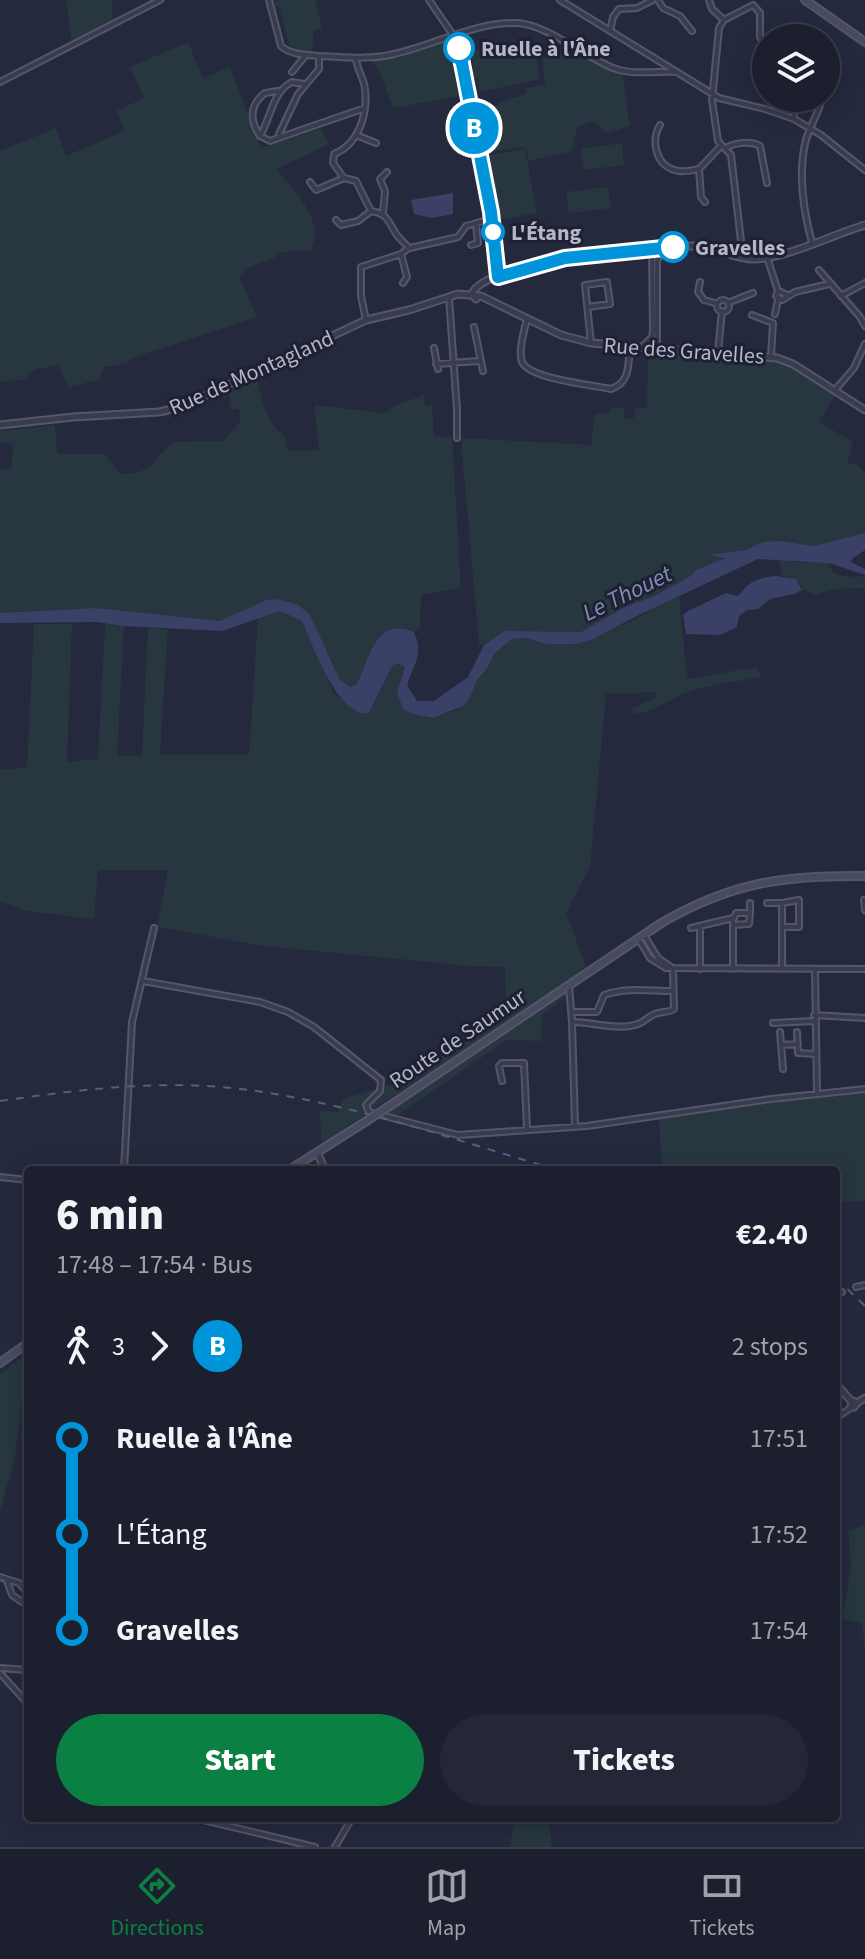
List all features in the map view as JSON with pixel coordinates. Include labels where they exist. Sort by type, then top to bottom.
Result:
[{"type":"main road","points":[[805,0],[865,42]]},
{"type":"main road","name":"Route de Saumur","points":[[298,1166],[641,936],[692,906],[751,884],[795,877],[865,876]]},
{"type":"main road","points":[[0,1365],[24,1348]]},
{"type":"street","points":[[0,82],[160,0]]},
{"type":"street","points":[[269,0],[281,46],[287,51],[306,55],[357,58],[398,53],[453,35],[509,23],[525,24],[614,68],[677,72]]},
{"type":"street","points":[[429,0],[459,48],[491,219],[496,278]]},
{"type":"street","points":[[560,0],[713,95],[794,119],[865,170]]},
{"type":"street","points":[[610,31],[613,17],[619,9],[637,8],[656,0],[663,8],[680,16],[692,31]]},
{"type":"street","points":[[709,0],[712,9],[724,20]]},
{"type":"street","points":[[743,258],[731,155],[718,141],[713,95],[718,32],[724,20],[751,5],[760,13],[760,24]]},
{"type":"street","points":[[292,72],[306,55]]},
{"type":"street","points":[[281,137],[279,134],[304,84],[319,69],[319,56]]},
{"type":"street","points":[[344,178],[333,163],[334,154],[340,152],[356,135],[365,119],[365,87],[356,64],[357,58]]},
{"type":"street","points":[[659,71],[662,68],[660,61]]},
{"type":"street","points":[[659,71],[668,66]]},
{"type":"street","points":[[304,84],[301,81],[292,82],[278,91],[265,93],[255,103],[253,124],[260,136],[270,141],[365,108]]},
{"type":"street","points":[[260,136],[270,118],[278,91]]},
{"type":"street","points":[[714,110],[719,98]]},
{"type":"street","points":[[794,112],[794,119]]},
{"type":"street","points":[[812,243],[802,163],[817,112]]},
{"type":"street","points":[[660,125],[654,134],[659,157],[676,171],[699,169],[724,147],[732,144],[756,143],[760,146],[767,183]]},
{"type":"street","points":[[356,135],[376,143]]},
{"type":"street","points":[[699,169],[701,197],[705,202]]},
{"type":"street","points":[[383,213],[385,191],[380,179],[387,172]]},
{"type":"street","points":[[310,182],[316,190],[344,178],[356,181],[371,211]]},
{"type":"street","points":[[336,220],[341,225],[358,221],[371,211],[383,213],[409,248]]},
{"type":"street","points":[[366,320],[361,296],[361,267],[401,254],[409,248],[458,237],[466,226],[491,219]]},
{"type":"street","points":[[471,245],[479,240],[476,224]]},
{"type":"street","name":"Rue de Montagland","points":[[0,425],[159,412],[181,407],[366,320],[449,297],[474,295],[476,286],[565,258],[703,246],[756,259],[865,225]]},
{"type":"street","points":[[736,256],[741,243]]},
{"type":"street","points":[[657,248],[657,348]]},
{"type":"street","points":[[642,347],[652,337],[653,331],[657,248]]},
{"type":"street","points":[[401,254],[407,277],[403,283]]},
{"type":"street","points":[[767,257],[778,291],[775,314]]},
{"type":"street","points":[[819,270],[865,326]]},
{"type":"street","points":[[588,307],[610,304],[607,282],[585,285],[591,343]]},
{"type":"street","points":[[700,282],[698,292],[704,300],[715,303],[730,302],[753,293]]},
{"type":"street","points":[[841,296],[865,283]]},
{"type":"street","points":[[778,300],[829,284]]},
{"type":"street","points":[[778,291],[788,295]]},
{"type":"street","name":"Rue des Gravelles","points":[[474,295],[561,335],[591,343],[771,356],[793,364],[865,410]]},
{"type":"street","points":[[449,297],[457,438]]},
{"type":"street","points":[[722,311],[728,309],[730,302]]},
{"type":"street","points":[[715,303],[722,311],[718,352]]},
{"type":"street","points":[[752,315],[773,323],[771,356]]},
{"type":"street","points":[[527,319],[521,356],[523,363],[533,373],[611,389],[622,383],[627,375],[630,346]]},
{"type":"street","points":[[474,327],[483,371]]},
{"type":"street","points":[[653,331],[657,348]]},
{"type":"street","points":[[835,390],[854,368],[865,344]]},
{"type":"street","points":[[434,348],[437,366],[479,361]]},
{"type":"street","points":[[767,903],[799,900],[799,927],[782,927]]},
{"type":"street","points":[[864,900],[865,910]]},
{"type":"street","points":[[733,925],[749,924],[750,903]]},
{"type":"street","points":[[782,903],[782,969]]},
{"type":"street","points":[[733,969],[733,918],[736,913],[750,913]]},
{"type":"street","points":[[691,928],[733,918]]},
{"type":"street","points":[[700,926],[700,969]]},
{"type":"street","points":[[124,1166],[132,1022],[154,928]]},
{"type":"street","points":[[641,936],[658,958],[673,968],[865,969]]},
{"type":"street","points":[[572,1022],[635,1025],[655,1014],[670,1012],[674,1009],[673,968]]},
{"type":"street","points":[[815,969],[817,1093]]},
{"type":"street","points":[[143,981],[250,1000],[296,1016],[381,1080],[380,1091],[366,1105],[369,1112],[450,1134],[575,1126],[865,1089]]},
{"type":"street","points":[[569,984],[575,1126]]},
{"type":"street","points":[[597,1024],[597,1012],[604,995],[636,988],[673,991]]},
{"type":"street","points":[[571,1012],[597,1012]]},
{"type":"street","points":[[773,1023],[814,1018],[865,1018]]},
{"type":"street","points":[[780,1032],[783,1069]]},
{"type":"street","points":[[797,1032],[800,1054],[815,1054]]},
{"type":"street","points":[[781,1045],[798,1044]]},
{"type":"street","points":[[502,1081],[499,1066],[502,1063],[524,1063],[527,1129]]},
{"type":"street","points":[[318,1152],[323,1166]]},
{"type":"street","points":[[0,1177],[24,1180]]},
{"type":"street","points":[[856,1287],[865,1285]]},
{"type":"street","points":[[840,1388],[854,1404]]},
{"type":"street","points":[[840,1415],[865,1398]]},
{"type":"street","points":[[0,1577],[19,1583],[24,1590]]},
{"type":"street","points":[[7,1581],[12,1595],[22,1602],[24,1600]]},
{"type":"street","points":[[0,1670],[24,1670]]},
{"type":"street","points":[[0,1670],[24,1699]]},
{"type":"street","points":[[209,1822],[315,1847]]},
{"type":"street","points":[[335,1847],[350,1822]]},
{"type":"shaded area","points":[[66,0],[112,0],[112,21],[71,41]]},
{"type":"shaded area","points":[[274,0],[315,0],[322,29],[314,30],[312,52],[290,49],[280,8],[275,6]]},
{"type":"shaded area","points":[[452,39],[462,96],[393,108],[380,72],[371,60]]},
{"type":"shaded area","points":[[531,39],[540,79],[480,92],[477,78],[474,78],[471,52]]},
{"type":"shaded area","points":[[188,42],[203,78],[230,67],[261,148],[321,128],[329,144],[277,169],[311,217],[314,239],[311,250],[282,252],[273,259],[249,267],[239,277],[257,317],[132,358],[127,363],[104,367],[100,379],[68,388],[58,365],[34,370],[27,379],[0,382],[0,151],[56,128],[66,156],[124,131],[117,111],[144,98],[130,67]]},
{"type":"shaded area","points":[[573,49],[622,72],[630,126],[607,133],[593,121],[577,127],[572,151],[529,161],[526,147],[484,152],[477,119],[502,101],[527,94],[526,88],[545,85],[542,58]]},
{"type":"shaded area","points":[[622,143],[624,165],[584,170],[581,149]]},
{"type":"shaded area","points":[[525,149],[537,213],[498,220],[485,156]]},
{"type":"shaded area","points":[[608,187],[611,208],[569,213],[566,192]]},
{"type":"shaded area","points":[[648,351],[765,358],[791,367],[835,395],[819,422],[853,442],[847,462],[859,466],[865,474],[865,533],[836,542],[829,562],[830,568],[837,574],[865,576],[865,588],[835,589],[814,595],[802,590],[802,586],[792,577],[782,576],[779,560],[807,563],[814,546],[763,542],[746,550],[711,555],[727,558],[696,570],[654,596],[625,607],[581,632],[504,631],[484,645],[479,644],[462,438],[591,445],[595,414],[609,413],[610,408],[624,408],[624,418],[633,419],[636,407],[647,408]]},
{"type":"shaded area","points":[[256,376],[268,417],[284,435],[288,451],[319,450],[314,405],[384,413],[424,395],[425,406],[432,405],[434,436],[452,437],[461,588],[421,595],[420,629],[414,632],[406,629],[362,674],[357,685],[351,687],[340,680],[331,658],[297,604],[276,599],[266,600],[220,621],[96,608],[0,613],[0,469],[11,469],[13,444],[0,442],[0,431],[55,425],[57,454],[105,454],[120,474],[133,473],[148,468],[175,442],[223,441],[240,422],[239,409],[231,410],[228,389]]},
{"type":"shaded area","points":[[679,595],[687,679],[757,667],[762,677],[693,690],[649,711],[634,714],[632,708],[657,698],[655,692],[606,694],[590,867],[566,913],[586,967],[566,982],[566,997],[542,1015],[541,1041],[507,1040],[395,1117],[387,1113],[516,1025],[513,1019],[350,1124],[325,1144],[321,1140],[320,1111],[338,1112],[343,1099],[402,1081],[506,1013],[505,967],[264,946],[157,927],[168,870],[98,870],[94,919],[28,911],[0,902],[0,770],[27,767],[34,624],[72,624],[67,762],[98,759],[105,624],[124,626],[117,756],[142,755],[148,628],[168,629],[160,755],[249,755],[258,618],[280,611],[302,621],[334,693],[357,711],[373,706],[392,666],[402,663],[405,667],[397,692],[412,714],[433,718],[457,710],[487,670],[494,654],[512,639],[575,644],[629,622]]},
{"type":"shaded area","points":[[865,1093],[865,1201],[840,1202],[840,1166],[662,1166],[659,1118],[802,1098]]},
{"type":"shaded area","points":[[24,1356],[24,1385],[15,1457],[0,1511],[0,1374]]},
{"type":"shaded area","points":[[865,1525],[865,1650],[862,1623],[842,1619],[851,1567],[848,1530]]},
{"type":"shaded area","points":[[514,1822],[551,1822],[552,1847],[510,1847]]},
{"type":"water","points":[[453,193],[453,214],[432,218],[414,214],[411,200]]},
{"type":"water","points":[[865,533],[865,550],[851,562],[865,569],[865,575],[829,563],[758,559],[591,640],[575,644],[546,644],[526,638],[512,639],[494,654],[463,706],[433,718],[403,709],[397,692],[405,667],[397,663],[392,666],[369,713],[357,711],[347,704],[328,678],[302,621],[280,611],[222,631],[96,622],[0,623],[0,613],[96,608],[220,621],[266,600],[276,599],[297,604],[310,615],[340,680],[351,687],[357,684],[375,643],[382,635],[390,630],[414,632],[418,653],[407,685],[417,701],[434,701],[468,677],[484,645],[504,631],[581,632],[625,607],[654,596],[696,570],[725,558],[708,555],[746,550],[763,542],[814,546]]},
{"type":"water","points":[[776,576],[796,579],[802,590],[770,599],[758,609],[747,610],[739,616],[737,627],[720,635],[686,634],[683,615],[688,611],[726,593],[738,596],[754,581]]},
{"type":"railway","points":[[0,1101],[145,1086],[232,1088],[356,1111],[545,1166]]},
{"type":"railway","points":[[840,1282],[865,1306]]},
{"type":"bus line","name":"B","points":[[459,48],[491,212],[498,277],[565,258],[673,247]]},
{"type":"place","name":"Ruelle à l'Âne","points":[[459,48]]},
{"type":"place","name":"L'Étang","points":[[493,232]]},
{"type":"place","name":"Gravelles","points":[[673,247]]},
{"type":"water label","name":"Le Thouet","points":[[627,593]]}]
